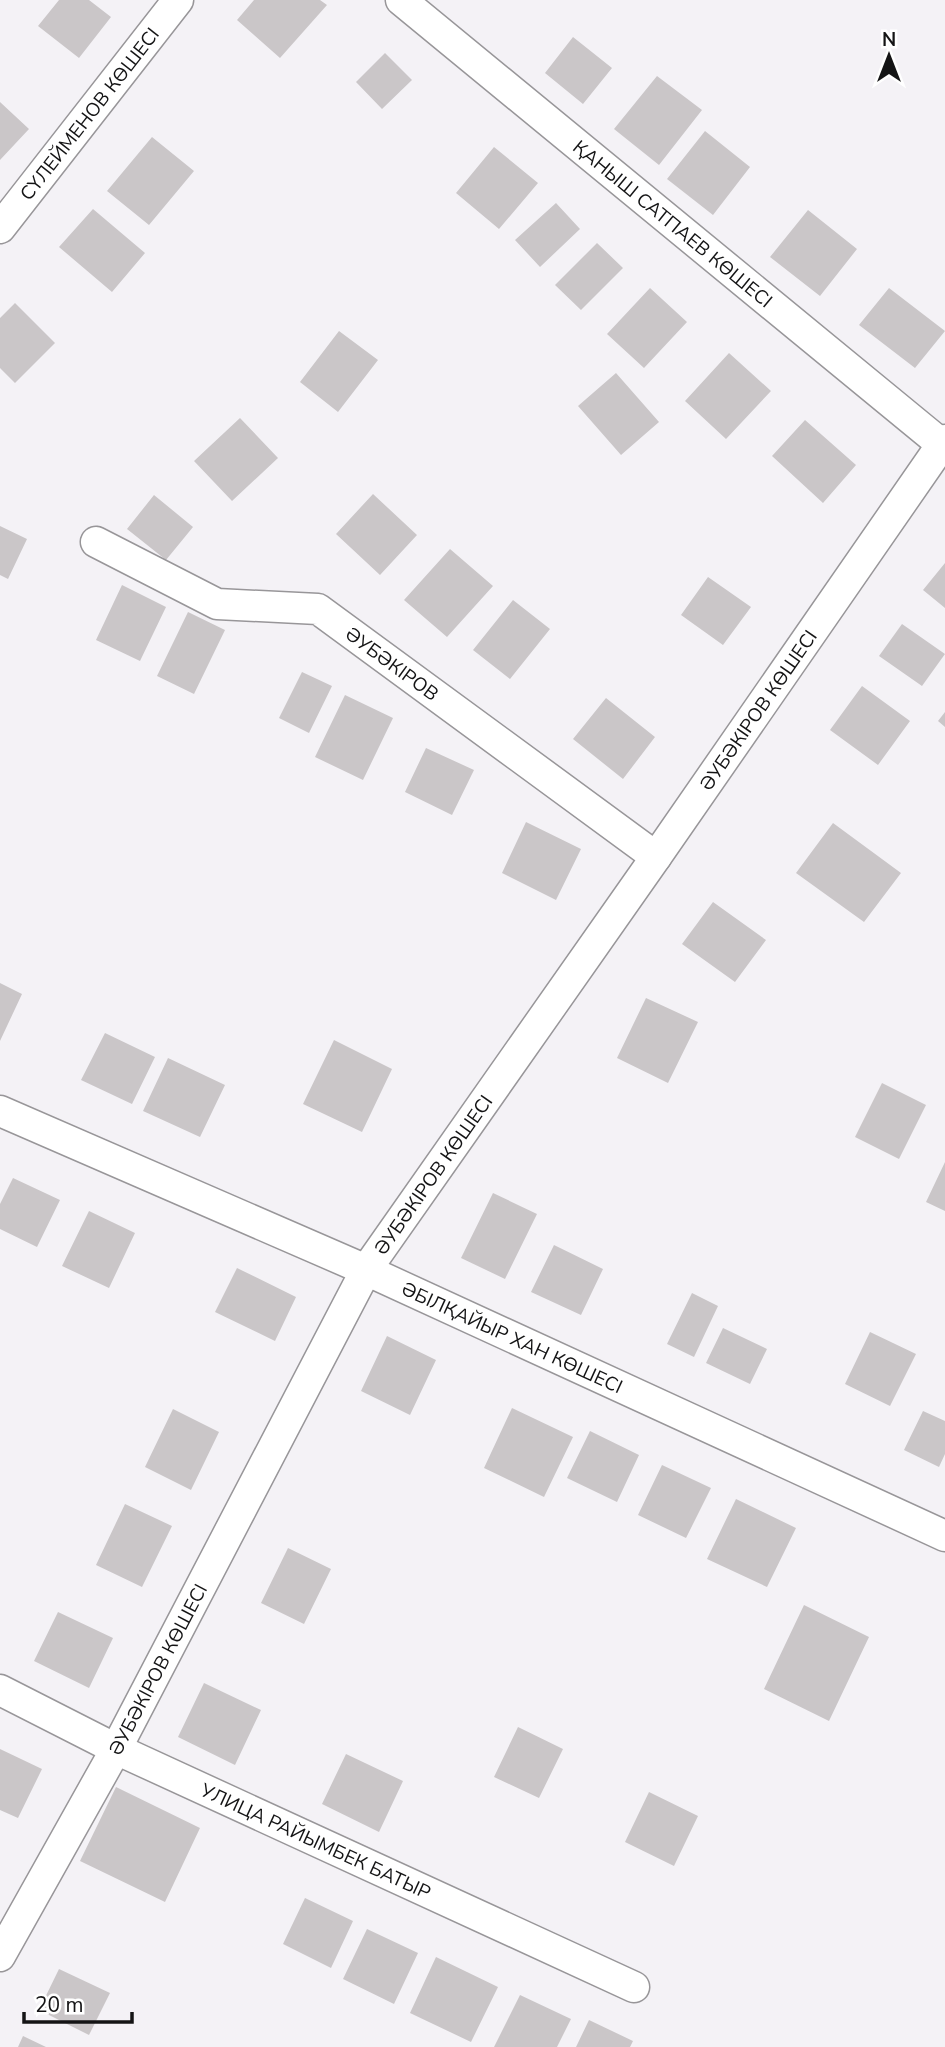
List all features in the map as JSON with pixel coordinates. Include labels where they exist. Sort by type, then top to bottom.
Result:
[{"type":"street","name":"СҮЛЕЙМЕНОВ КӨШЕСІ","points":[[0,228],[178,0]]},
{"type":"street","name":"ҚАНЫШ САТПАЕВ КӨШЕСІ","points":[[401,0],[944,444]]},
{"type":"street","name":"ӘУБӘКІРОВ КӨШЕСІ","points":[[0,1956],[116,1749],[366,1270],[944,444]]},
{"type":"street","name":"ӘУБӘКІРОВ","points":[[96,542],[217,604],[318,609],[656,857]]},
{"type":"street","name":"ӘБІЛҚАЙЫР ХАН КӨШЕСІ","points":[[0,1111],[366,1270],[945,1536]]},
{"type":"street","name":"УЛИЦА РАЙЫМБЕК БАТЫР","points":[[0,1690],[116,1749],[634,1987]]},
{"type":"building","points":[[59,0],[89,0],[111,17],[79,58],[38,26]]},
{"type":"building","points":[[254,0],[320,0],[327,5],[280,58],[237,20]]},
{"type":"building","points":[[573,37],[612,68],[583,104],[545,73]]},
{"type":"building","points":[[385,53],[412,80],[382,109],[356,82]]},
{"type":"building","points":[[657,76],[702,110],[659,165],[614,129]]},
{"type":"building","points":[[0,102],[29,129],[0,160]]},
{"type":"building","points":[[705,131],[750,167],[713,215],[667,179]]},
{"type":"building","points":[[152,137],[194,171],[149,225],[107,191]]},
{"type":"building","points":[[494,147],[538,183],[499,229],[456,193]]},
{"type":"building","points":[[556,203],[580,229],[540,267],[515,240]]},
{"type":"building","points":[[93,209],[145,253],[112,292],[59,247]]},
{"type":"building","points":[[808,210],[857,249],[820,296],[770,257]]},
{"type":"building","points":[[597,243],[623,268],[581,310],[555,285]]},
{"type":"building","points":[[650,288],[687,322],[644,368],[607,334]]},
{"type":"building","points":[[889,288],[945,331],[915,368],[859,325]]},
{"type":"building","points":[[15,303],[55,343],[15,383],[0,368],[0,318]]},
{"type":"building","points":[[339,331],[378,360],[338,412],[300,382]]},
{"type":"building","points":[[729,353],[771,391],[726,439],[685,401]]},
{"type":"building","points":[[616,373],[659,422],[621,455],[578,406]]},
{"type":"building","points":[[240,418],[278,458],[232,501],[194,461]]},
{"type":"building","points":[[805,420],[856,465],[823,503],[772,456]]},
{"type":"building","points":[[373,494],[417,535],[380,575],[336,534]]},
{"type":"building","points":[[154,495],[193,527],[166,560],[127,529]]},
{"type":"building","points":[[0,526],[27,539],[8,579],[0,575]]},
{"type":"building","points":[[450,549],[493,586],[447,637],[404,600]]},
{"type":"building","points":[[945,563],[945,608],[923,590]]},
{"type":"building","points":[[708,577],[751,607],[723,645],[681,615]]},
{"type":"building","points":[[122,585],[166,607],[140,661],[96,640]]},
{"type":"building","points":[[513,600],[550,629],[510,679],[473,650]]},
{"type":"building","points":[[188,612],[225,630],[194,694],[157,676]]},
{"type":"building","points":[[902,624],[945,654],[922,686],[879,656]]},
{"type":"building","points":[[302,672],[332,686],[309,733],[279,718]]},
{"type":"building","points":[[862,686],[910,721],[878,765],[830,730]]},
{"type":"building","points":[[345,695],[393,718],[363,780],[315,757]]},
{"type":"building","points":[[606,698],[655,737],[623,779],[573,739]]},
{"type":"building","points":[[945,712],[945,727],[938,721]]},
{"type":"building","points":[[426,748],[474,770],[452,815],[405,792]]},
{"type":"building","points":[[526,822],[581,849],[556,900],[502,873]]},
{"type":"building","points":[[833,823],[901,873],[864,922],[796,873]]},
{"type":"building","points":[[713,902],[766,940],[735,982],[682,944]]},
{"type":"building","points":[[0,983],[22,994],[0,1041]]},
{"type":"building","points":[[646,998],[698,1022],[668,1083],[617,1058]]},
{"type":"building","points":[[105,1033],[155,1057],[132,1104],[81,1080]]},
{"type":"building","points":[[334,1040],[392,1069],[362,1132],[303,1104]]},
{"type":"building","points":[[168,1058],[225,1085],[200,1137],[143,1111]]},
{"type":"building","points":[[882,1083],[926,1105],[899,1159],[855,1137]]},
{"type":"building","points":[[945,1162],[945,1211],[926,1202]]},
{"type":"building","points":[[13,1178],[60,1200],[37,1247],[0,1229],[0,1204]]},
{"type":"building","points":[[493,1193],[537,1214],[505,1279],[461,1258]]},
{"type":"building","points":[[89,1211],[135,1233],[109,1288],[62,1266]]},
{"type":"building","points":[[554,1245],[603,1269],[581,1315],[531,1292]]},
{"type":"building","points":[[237,1268],[296,1297],[275,1341],[215,1312]]},
{"type":"building","points":[[692,1293],[718,1306],[694,1357],[667,1344]]},
{"type":"building","points":[[723,1328],[767,1349],[750,1384],[706,1363]]},
{"type":"building","points":[[870,1332],[916,1354],[890,1406],[845,1384]]},
{"type":"building","points":[[387,1336],[436,1360],[410,1415],[361,1391]]},
{"type":"building","points":[[512,1408],[573,1437],[544,1497],[484,1468]]},
{"type":"building","points":[[173,1409],[219,1432],[191,1490],[145,1467]]},
{"type":"building","points":[[923,1411],[945,1421],[945,1454],[939,1467],[904,1450]]},
{"type":"building","points":[[590,1431],[639,1455],[617,1502],[567,1478]]},
{"type":"building","points":[[662,1465],[711,1488],[686,1538],[638,1515]]},
{"type":"building","points":[[736,1499],[796,1528],[767,1587],[707,1559]]},
{"type":"building","points":[[125,1504],[172,1526],[142,1587],[96,1565]]},
{"type":"building","points":[[288,1548],[331,1569],[304,1624],[261,1603]]},
{"type":"building","points":[[804,1605],[869,1637],[829,1721],[764,1689]]},
{"type":"building","points":[[58,1612],[113,1638],[89,1688],[34,1661]]},
{"type":"building","points":[[204,1683],[261,1710],[235,1765],[178,1737]]},
{"type":"building","points":[[518,1727],[563,1749],[539,1798],[494,1777]]},
{"type":"building","points":[[0,1749],[42,1769],[18,1818],[0,1810]]},
{"type":"building","points":[[346,1754],[403,1781],[379,1832],[322,1804]]},
{"type":"building","points":[[116,1787],[200,1828],[165,1902],[80,1861]]},
{"type":"building","points":[[649,1792],[698,1816],[674,1866],[625,1842]]},
{"type":"building","points":[[305,1898],[353,1921],[331,1968],[283,1944]]},
{"type":"building","points":[[367,1929],[418,1953],[394,2004],[343,1979]]},
{"type":"building","points":[[436,1957],[498,1987],[471,2042],[410,2013]]},
{"type":"building","points":[[59,1969],[110,1993],[89,2035],[39,2010]]},
{"type":"building","points":[[520,1995],[571,2019],[557,2047],[494,2047]]},
{"type":"building","points":[[589,2020],[633,2041],[630,2047],[576,2047]]},
{"type":"building","points":[[23,2036],[46,2047],[18,2047]]}]
